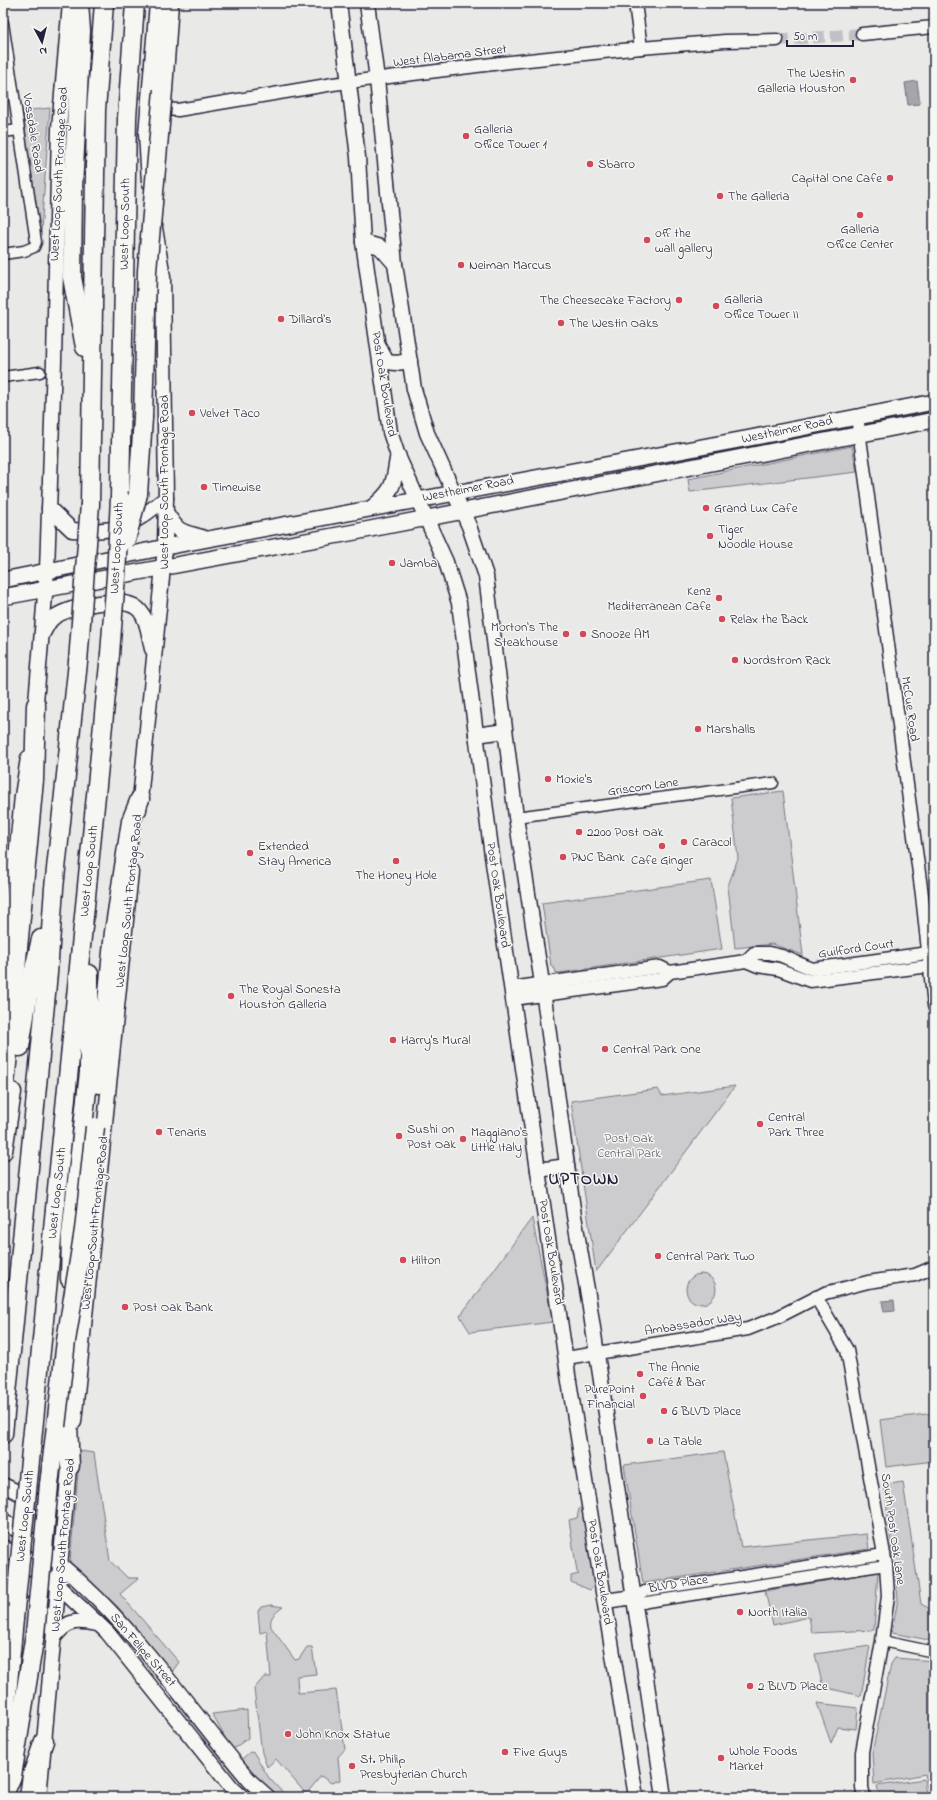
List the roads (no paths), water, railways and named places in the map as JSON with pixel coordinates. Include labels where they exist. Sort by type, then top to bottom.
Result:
[{"type":"highway","points":[[79,3],[81,31],[73,188],[72,277],[92,386]]},
{"type":"highway","points":[[3,1434],[47,981],[54,888],[86,581],[90,504],[96,110],[104,3]]},
{"type":"highway","name":"West Loop South","points":[[3,1736],[89,876],[116,576],[120,498],[127,118],[135,3]]},
{"type":"highway","points":[[116,576],[138,494],[143,418],[147,271],[169,3]]},
{"type":"highway","points":[[3,1106],[34,780],[36,705]]},
{"type":"highway","points":[[4,1797],[12,1776],[35,1634],[49,1485],[66,1341],[84,1230],[114,932],[131,821],[140,799]]},
{"type":"highway","points":[[70,1466],[66,1387],[71,1235],[89,1072],[89,876]]},
{"type":"highway","points":[[3,1151],[28,996],[54,888]]},
{"type":"highway","points":[[29,1797],[32,1774],[44,1741]]},
{"type":"main road","name":"West Loop South Frontage Road","points":[[3,990],[22,796],[36,705],[45,590],[49,508],[59,128],[70,3]]},
{"type":"main road","name":"West Loop South Frontage Road","points":[[39,1797],[70,1466],[164,568],[166,498],[163,277],[150,191],[146,134],[157,3]]},
{"type":"main road","name":"Post Oak Boulevard","points":[[338,3],[358,158],[363,242],[390,432],[398,456],[446,562],[459,603],[512,994],[538,1170],[566,1358],[636,1797]]},
{"type":"main road","points":[[367,3],[377,79],[395,264],[414,388],[422,418],[482,560],[486,576],[516,817],[543,989],[567,1166],[597,1353],[664,1797]]},
{"type":"main road","points":[[363,242],[380,247],[395,264]]},
{"type":"main road","points":[[377,345],[387,362],[396,363],[410,361]]},
{"type":"main road","name":"Westheimer Road","points":[[3,580],[206,539],[750,438],[934,402]]},
{"type":"main road","name":"Westheimer Road","points":[[3,597],[427,518],[934,420]]},
{"type":"main road","points":[[701,464],[732,448],[743,445],[750,438]]},
{"type":"main road","points":[[372,508],[386,496],[392,487],[398,456]]},
{"type":"main road","points":[[583,487],[583,477],[628,460]]},
{"type":"main road","points":[[49,508],[72,530],[99,532],[124,527],[143,517],[166,498]]},
{"type":"main road","points":[[166,513],[175,528],[180,532],[206,539]]},
{"type":"main road","points":[[41,639],[52,618],[61,613],[91,604],[126,602],[140,611],[144,617],[155,657]]},
{"type":"main road","points":[[476,735],[505,731]]},
{"type":"main road","points":[[538,1170],[567,1166]]},
{"type":"main road","points":[[3,1485],[44,1506],[54,1505],[67,1498]]},
{"type":"main road","name":"San Felipe Street","points":[[3,1520],[29,1538],[61,1565],[112,1613],[175,1687],[250,1781],[268,1797]]},
{"type":"main road","name":"San Felipe Street","points":[[3,1547],[59,1587],[107,1632],[140,1671],[232,1788],[242,1797]]},
{"type":"main road","points":[[3,1573],[29,1584],[55,1636],[63,1626],[71,1622],[83,1621],[98,1624]]},
{"type":"main road","points":[[605,1601],[634,1597]]},
{"type":"main road","points":[[162,1700],[175,1687]]},
{"type":"street","points":[[635,3],[641,48]]},
{"type":"street","name":"Vossdale Road","points":[[3,23],[36,242],[34,247],[24,251],[3,254]]},
{"type":"street","points":[[862,34],[934,27]]},
{"type":"street","name":"West Alabama Street","points":[[150,77],[155,102],[159,106],[168,110],[178,110],[377,79],[641,48],[725,41],[777,40]]},
{"type":"street","points":[[3,132],[19,130]]},
{"type":"street","points":[[3,377],[40,372]]},
{"type":"street","name":"McCue Road","points":[[857,416],[922,895],[934,1006]]},
{"type":"street","name":"Griscom Lane","points":[[516,817],[773,783]]},
{"type":"street","name":"Guilford Court","points":[[746,961],[754,953],[769,953],[782,956],[812,969],[928,953]]},
{"type":"street","points":[[890,959],[892,972]]},
{"type":"street","name":"Guilford Court","points":[[512,994],[660,967],[670,972],[746,961],[758,966],[778,969],[810,981],[892,972],[930,966]]},
{"type":"street","name":"Ambassador Way","points":[[566,1358],[748,1329],[778,1317],[825,1293],[868,1282],[915,1275],[934,1267]]},
{"type":"street","name":"South Post Oak Lane","points":[[816,1297],[847,1350],[885,1560],[888,1596],[882,1641],[863,1744],[862,1788],[864,1797]]},
{"type":"street","name":"BLVD Place","points":[[634,1597],[644,1603],[885,1560]]},
{"type":"street","points":[[882,1641],[934,1652]]},
{"type":"tunnel","points":[[777,40],[862,34]]},
{"type":"place","name":"The Westin Galleria Houston","points":[[853,80]]},
{"type":"place","name":"Galleria Office Tower 1","points":[[466,136]]},
{"type":"place","name":"Sbarro","points":[[590,164]]},
{"type":"place","name":"Capital One Cafe","points":[[890,178]]},
{"type":"place","name":"The Galleria","points":[[720,196]]},
{"type":"place","name":"Galleria Office Center","points":[[860,215]]},
{"type":"place","name":"off the wall gallery","points":[[647,240]]},
{"type":"place","name":"Neiman Marcus","points":[[461,265]]},
{"type":"place","name":"The Cheesecake Factory","points":[[679,300]]},
{"type":"place","name":"Galleria Office Tower II","points":[[716,306]]},
{"type":"place","name":"Dillard's","points":[[281,319]]},
{"type":"place","name":"The Westin Oaks","points":[[561,323]]},
{"type":"place","name":"Velvet Taco","points":[[192,413]]},
{"type":"place","name":"Timewise","points":[[204,487]]},
{"type":"place","name":"Grand Lux Cafe","points":[[706,508]]},
{"type":"place","name":"Tiger Noodle House","points":[[710,536]]},
{"type":"place","name":"Jamba","points":[[392,563]]},
{"type":"place","name":"Kenz Mediterranean Cafe","points":[[719,598]]},
{"type":"place","name":"Relax the Back","points":[[722,619]]},
{"type":"place","name":"Morton's The Steakhouse","points":[[566,634]]},
{"type":"place","name":"Snooze AM","points":[[583,634]]},
{"type":"place","name":"Nordstrom Rack","points":[[735,660]]},
{"type":"place","name":"Marshalls","points":[[698,729]]},
{"type":"place","name":"Moxie's","points":[[548,779]]},
{"type":"place","name":"2200 Post Oak","points":[[579,832]]},
{"type":"place","name":"Caracol","points":[[684,842]]},
{"type":"place","name":"Cafe Ginger","points":[[662,846]]},
{"type":"place","name":"Extended Stay America","points":[[250,853]]},
{"type":"place","name":"PNC Bank","points":[[563,857]]},
{"type":"place","name":"The Honey Hole","points":[[396,861]]},
{"type":"place","name":"The Royal Sonesta Houston Galleria","points":[[231,996]]},
{"type":"place","name":"Harry's Mural","points":[[393,1040]]},
{"type":"place","name":"Central Park One","points":[[605,1049]]},
{"type":"place","name":"Central Park Three","points":[[760,1124]]},
{"type":"place","name":"Tenaris","points":[[159,1132]]},
{"type":"place","name":"Sushi on Post Oak","points":[[399,1136]]},
{"type":"place","name":"Maggiano's Little Italy","points":[[463,1139]]},
{"type":"place","name":"Central Park Two","points":[[658,1256]]},
{"type":"place","name":"Hilton","points":[[403,1260]]},
{"type":"place","name":"Post Oak Bank","points":[[125,1307]]},
{"type":"place","name":"The Annie Café & Bar","points":[[640,1374]]},
{"type":"place","name":"PurePoint Financial","points":[[643,1396]]},
{"type":"place","name":"6 BLVD Place","points":[[664,1411]]},
{"type":"place","name":"La Table","points":[[650,1441]]},
{"type":"place","name":"North Italia","points":[[740,1612]]},
{"type":"place","name":"2 BLVD Place","points":[[750,1686]]},
{"type":"place","name":"John Knox Statue","points":[[288,1734]]},
{"type":"place","name":"Five Guys","points":[[505,1752]]},
{"type":"place","name":"Whole Foods Market","points":[[721,1758]]},
{"type":"place","name":"St. Philip Presbyterian Church","points":[[352,1766]]},
{"type":"district","name":"UPTOWN","points":[[584,1179]]},
{"type":"park label","name":"Post Oak Central Park","points":[[629,1146]]}]
